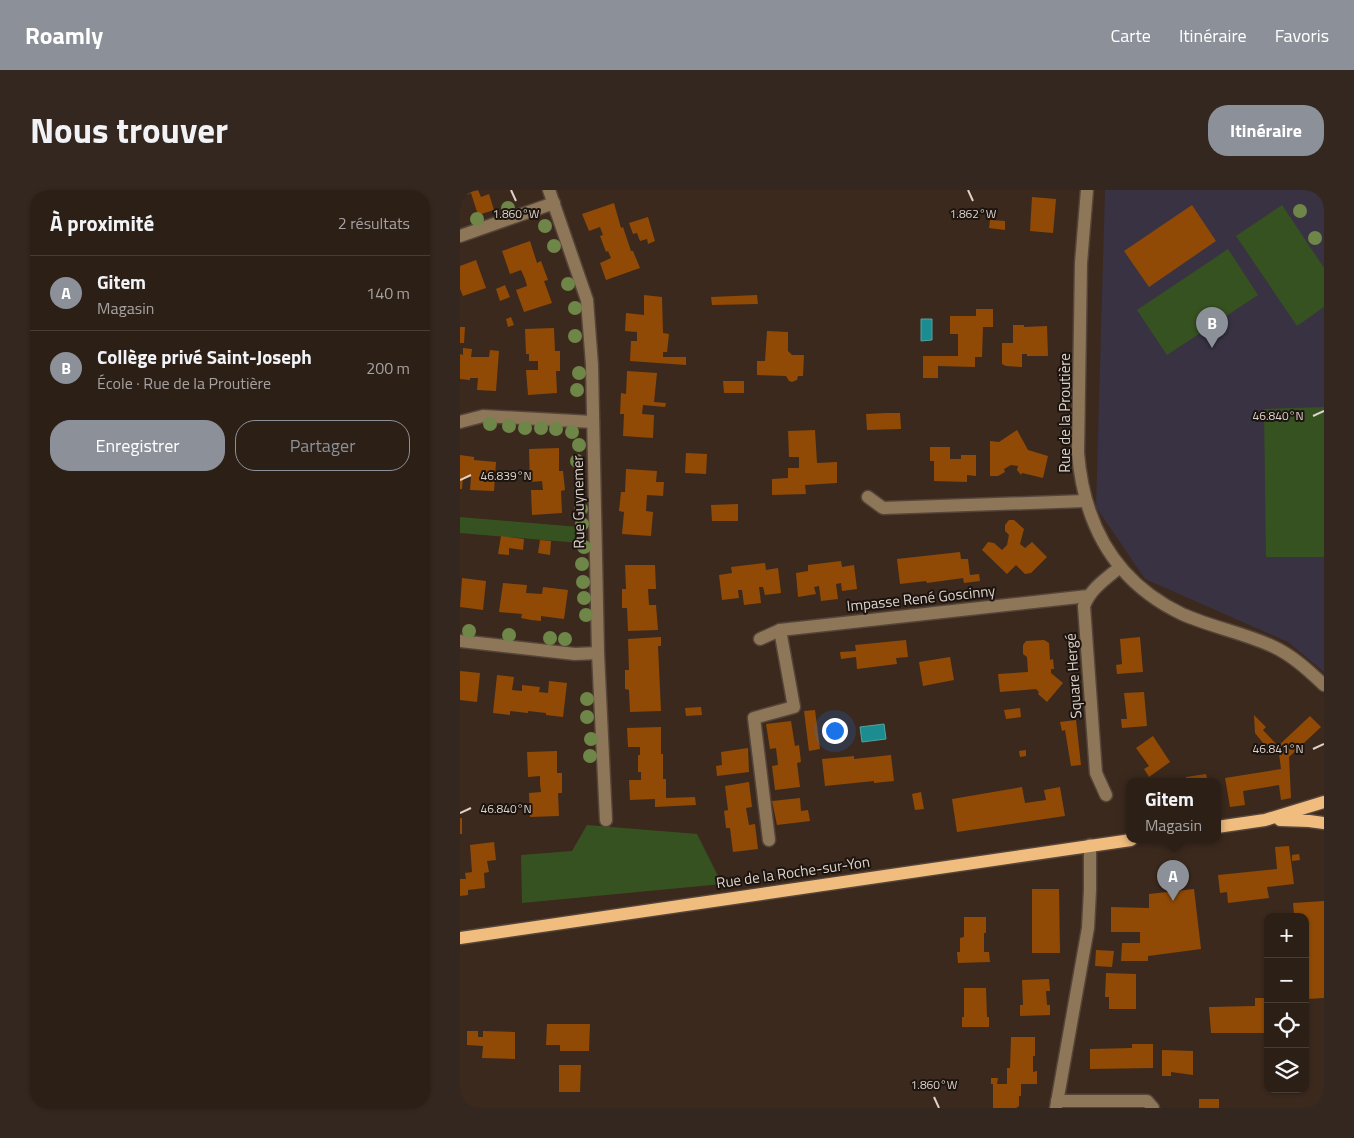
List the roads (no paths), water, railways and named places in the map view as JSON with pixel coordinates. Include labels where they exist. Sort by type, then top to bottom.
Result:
[{"type":"main road","points":[[1221,826],[1265,820],[1324,802]]},
{"type":"main road","points":[[1265,820],[1324,823]]},
{"type":"main road","name":"Rue de la Roche-sur-Yon","points":[[460,938],[1126,841]]},
{"type":"street","name":"Rue Guynemer","points":[[549,190],[588,300],[592,366],[598,653],[606,820]]},
{"type":"street","name":"Rue de la Proutière","points":[[1088,190],[1081,263],[1078,453],[1080,479],[1093,524],[1104,546],[1120,567],[1142,590],[1184,614],[1272,646],[1301,664],[1324,685]]},
{"type":"street","points":[[460,236],[554,203]]},
{"type":"street","points":[[460,422],[483,416],[593,422]]},
{"type":"street","points":[[868,496],[883,508],[1085,501]]},
{"type":"street","points":[[1088,596],[1120,567]]},
{"type":"street","name":"Impasse René Goscinny","points":[[760,639],[780,630],[1088,596]]},
{"type":"street","name":"Square Hergé","points":[[1088,596],[1084,606],[1084,615],[1096,773],[1106,796]]},
{"type":"street","points":[[769,840],[754,718],[794,707],[780,630]]},
{"type":"street","points":[[460,641],[575,654],[598,653]]},
{"type":"street","points":[[1090,845],[1088,928],[1056,1105],[1147,1101],[1153,1108]]},
{"type":"water","points":[[921,319],[932,319],[932,340],[921,341]]},
{"type":"water","points":[[884,724],[886,739],[862,742],[860,727]]},
{"type":"place","name":"Collège privé Saint-Joseph","points":[[1212,348]]},
{"type":"place","name":"Gitem","points":[[1173,901]]}]
